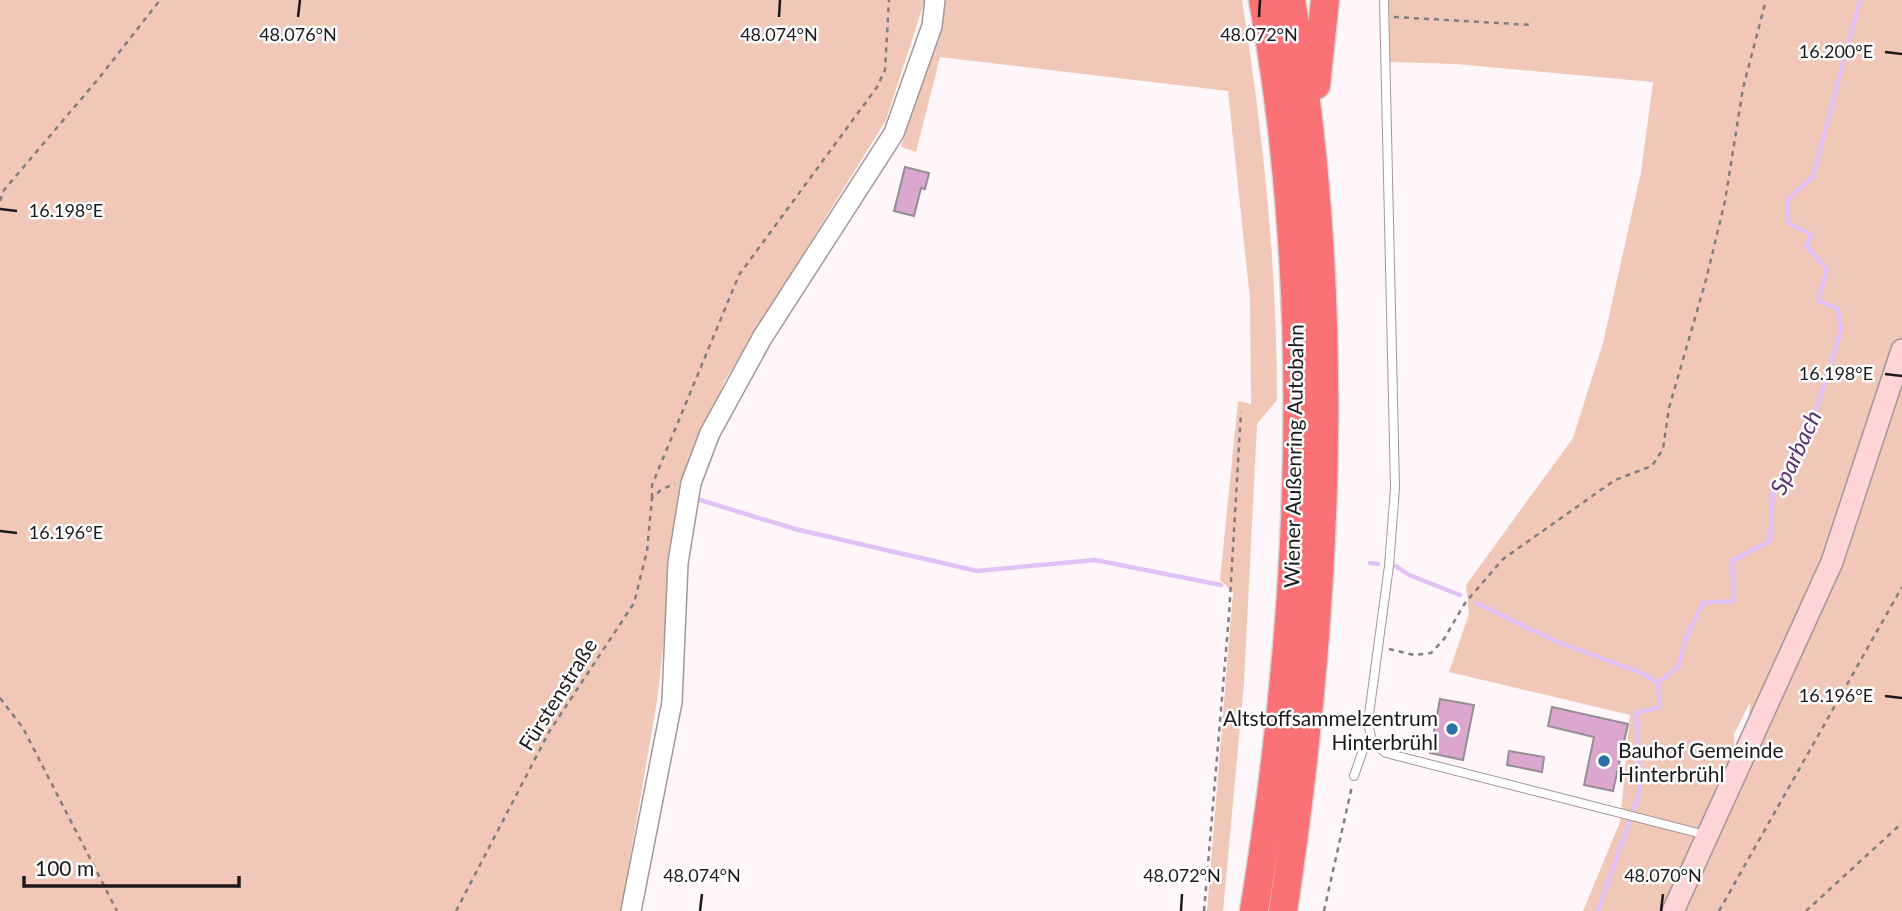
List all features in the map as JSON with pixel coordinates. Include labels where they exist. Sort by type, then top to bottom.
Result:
[{"type":"highway","name":"Wiener Außenring Autobahn","points":[[1254,911],[1283,695],[1290,618],[1298,454],[1294,263],[1279,105],[1263,0]]},
{"type":"highway","name":"Wiener Außenring Autobahn","points":[[1283,911],[1305,755],[1318,626],[1325,456],[1325,339],[1312,150],[1291,0]]},
{"type":"highway","points":[[1312,150],[1318,53],[1325,0]]},
{"type":"main road","points":[[1673,911],[1832,562],[1902,350]]},
{"type":"street","points":[[631,911],[672,702],[678,563],[691,483],[710,433],[762,338],[894,134],[932,26],[934,0]]},
{"type":"lane","points":[[1384,0],[1395,488],[1368,722],[1372,742],[1385,753],[1709,835]]},
{"type":"lane","points":[[1354,776],[1363,750],[1372,742]]},
{"type":"path","points":[[0,201],[5,190],[99,78],[159,0]]},
{"type":"path","name":"Fürstenstraße","points":[[456,911],[549,732],[634,603],[647,551],[652,485],[739,275],[877,87],[885,70],[890,0]]},
{"type":"path","points":[[1378,647],[1414,654],[1431,653],[1444,639],[1465,603],[1503,559],[1615,480],[1652,466],[1663,449],[1669,408],[1722,215],[1743,88],[1766,0]]},
{"type":"path","points":[[1384,17],[1533,25]]},
{"type":"path","points":[[1204,911],[1229,615],[1241,412]]},
{"type":"path","points":[[652,498],[662,489]]},
{"type":"path","points":[[1719,911],[1902,587]]},
{"type":"path","points":[[0,698],[23,728],[117,911]]},
{"type":"path","points":[[1324,911],[1354,776]]},
{"type":"path","points":[[1806,911],[1902,823]]},
{"type":"shaded area","points":[[0,0],[925,0],[886,120],[724,382],[683,477],[657,701],[621,911],[0,911]]},
{"type":"shaded area","points":[[942,0],[1242,0],[1267,199],[1277,400],[1257,424],[1244,683],[1223,911],[1207,911],[1233,592],[1220,580],[1238,401],[1251,404],[1250,299],[1228,91],[940,57],[916,152],[901,147],[938,26]]},
{"type":"shaded area","points":[[1389,0],[1902,0],[1902,911],[1679,911],[1747,765],[1750,702],[1734,734],[1735,752],[1661,911],[1583,911],[1620,822],[1630,715],[1449,672],[1469,614],[1466,585],[1573,438],[1603,343],[1641,172],[1653,82],[1456,64],[1390,62]]},
{"type":"building","points":[[905,167],[929,173],[925,189],[921,188],[914,216],[894,211]]},
{"type":"building","name":"Altstoffsammelzentrum Hinterbrühl","points":[[1440,699],[1474,705],[1463,760],[1430,753]]},
{"type":"building","name":"Bauhof Gemeinde Hinterbrühl","points":[[1552,707],[1628,724],[1613,791],[1584,785],[1594,737],[1548,726]]},
{"type":"building","points":[[1509,751],[1544,757],[1542,772],[1507,765]]},
{"type":"waterway","name":"Sparbach","points":[[1598,911],[1640,791],[1636,713],[1660,707],[1658,683],[1679,666],[1685,640],[1703,603],[1734,601],[1732,561],[1770,541],[1773,491],[1807,440],[1841,330],[1838,309],[1818,301],[1827,269],[1806,246],[1812,235],[1788,223],[1788,200],[1813,176],[1860,0]]},
{"type":"waterway","points":[[700,500],[795,529],[977,571],[1095,560],[1221,585]]},
{"type":"waterway","points":[[1370,563],[1378,564]]},
{"type":"waterway","points":[[1396,566],[1409,575],[1460,595]]},
{"type":"waterway","points":[[1476,603],[1555,641],[1644,674],[1658,683]]},
{"type":"place","name":"Altstoffsammelzentrum Hinterbrühl","points":[[1452,729]]},
{"type":"place","name":"Bauhof Gemeinde Hinterbrühl","points":[[1604,761]]}]
